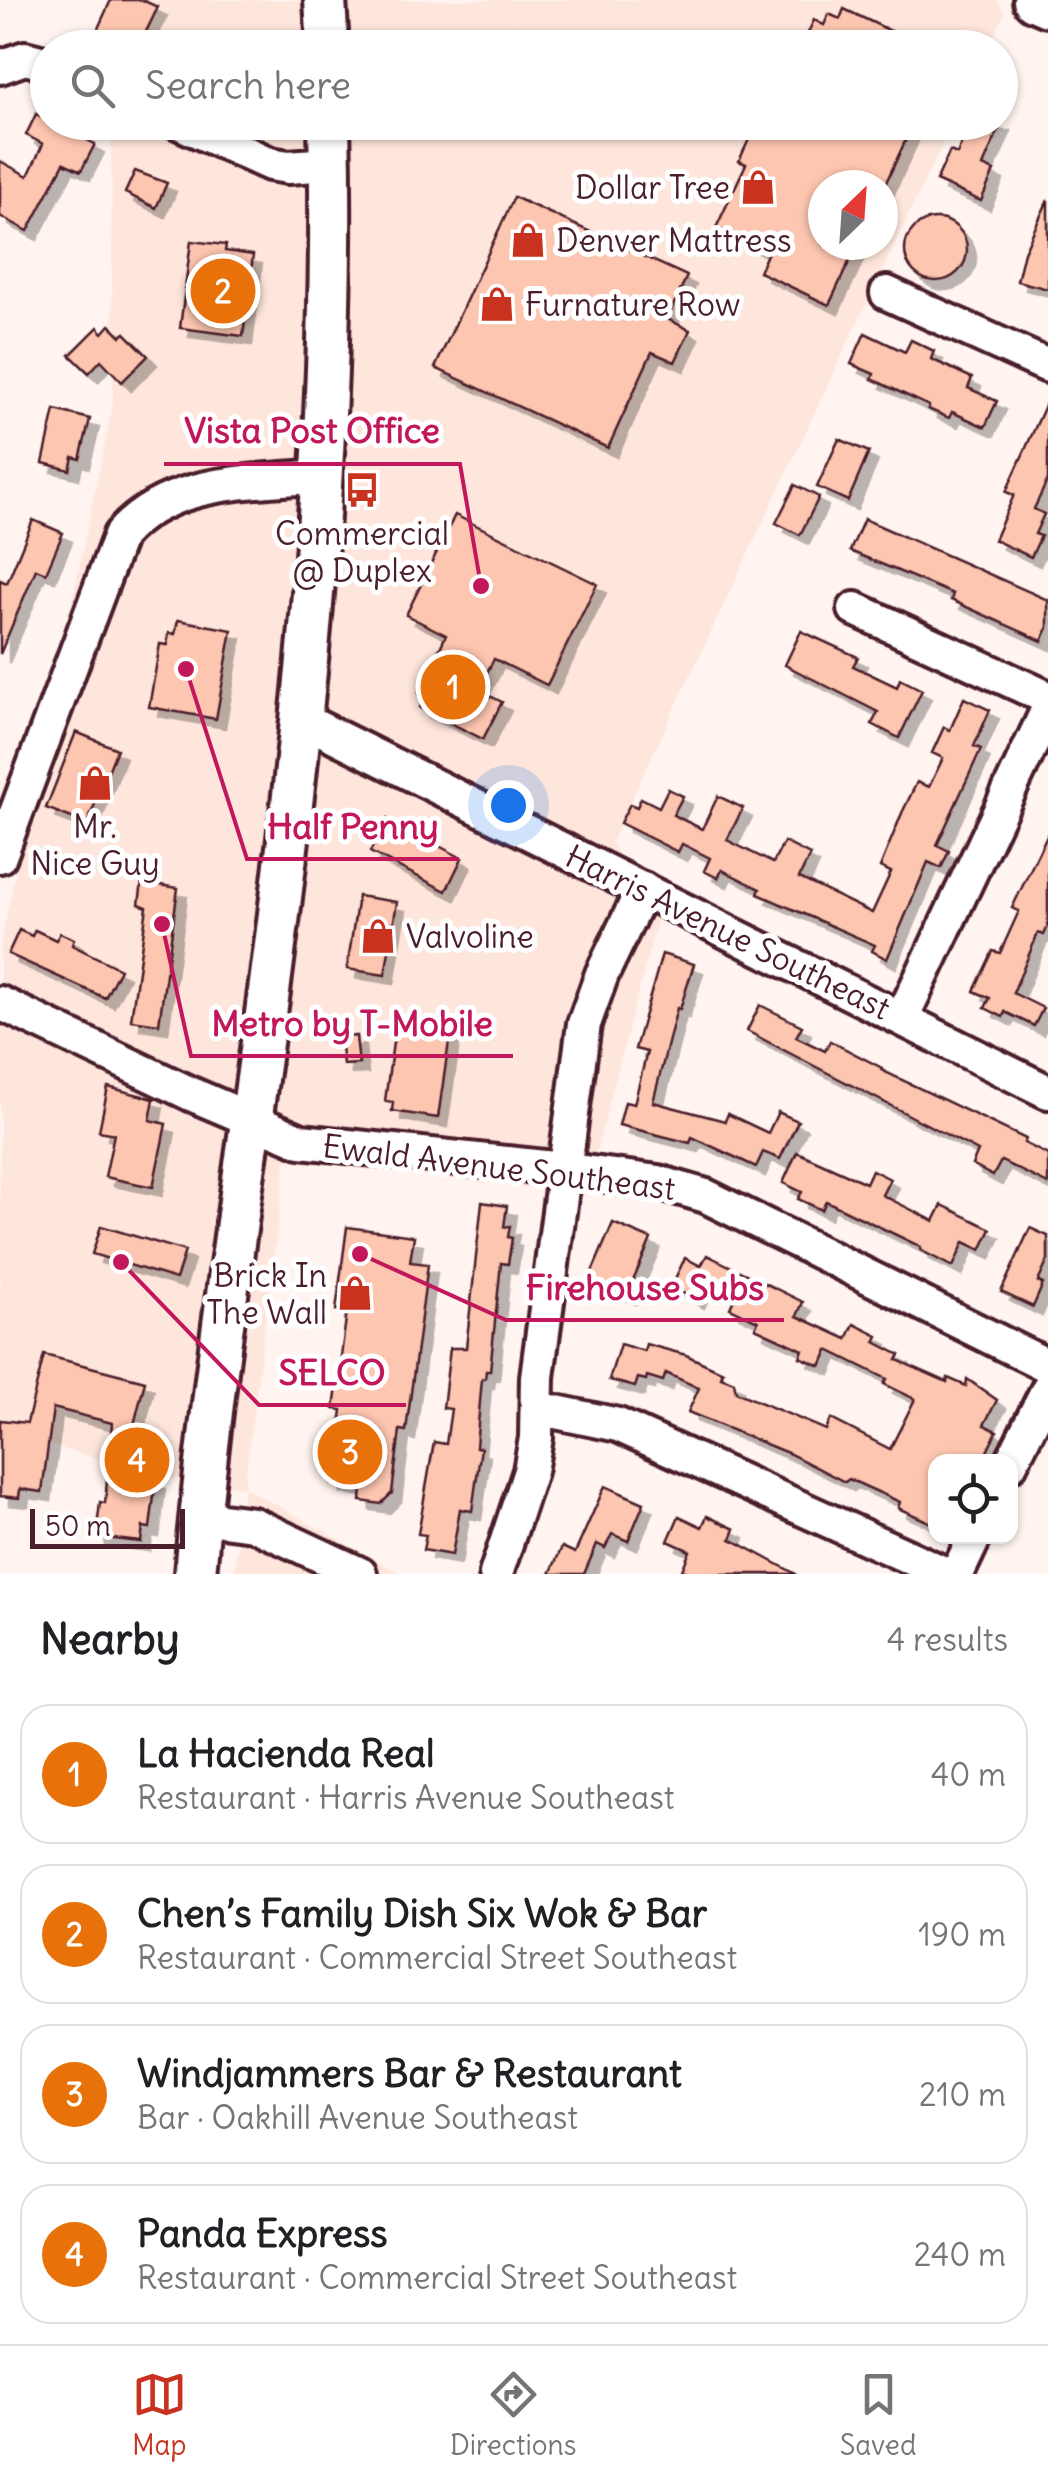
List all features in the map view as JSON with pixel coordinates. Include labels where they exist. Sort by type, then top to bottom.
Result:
[{"type":"main road","points":[[326,0],[327,30]]},
{"type":"main road","points":[[1034,0],[1048,6]]},
{"type":"main road","points":[[195,1574],[300,719],[322,476],[330,140]]},
{"type":"street","points":[[6,64],[30,59]]},
{"type":"street","points":[[217,140],[270,164],[330,164]]},
{"type":"street","points":[[887,293],[1048,366]]},
{"type":"street","points":[[0,856],[120,535],[148,508],[196,489],[322,476]]},
{"type":"street","points":[[855,608],[1048,698]]},
{"type":"street","points":[[902,1018],[1048,709]]},
{"type":"street","name":"Harris Avenue Southeast","points":[[300,719],[1048,1092]]},
{"type":"street","points":[[496,1574],[530,1471],[537,1377],[584,1024],[602,974],[644,890]]},
{"type":"street","name":"Ewald Avenue Southeast","points":[[0,1003],[250,1121],[320,1146],[563,1169],[658,1182],[706,1196],[1048,1366]]},
{"type":"street","points":[[1016,1454],[1048,1390]]},
{"type":"street","points":[[537,1408],[618,1424],[946,1574]]},
{"type":"street","points":[[200,1517],[252,1524],[360,1574]]},
{"type":"street","points":[[957,1574],[972,1544]]},
{"type":"shaded area","points":[[110,0],[996,0],[1005,12],[996,30],[111,30]]},
{"type":"shaded area","points":[[111,140],[944,140],[898,237],[898,170],[808,170],[808,260],[887,260],[611,843],[659,913],[585,1195],[286,1159],[244,1487],[166,1478],[0,1431],[0,947],[113,404]]},
{"type":"shaded area","points":[[244,1487],[402,1574],[235,1574]]},
{"type":"building","points":[[111,0],[142,0],[158,7],[147,30],[97,30]]},
{"type":"building","points":[[844,9],[889,30],[809,30],[814,20],[824,25],[829,14],[840,19]]},
{"type":"building","points":[[35,140],[87,140],[95,144],[81,171],[64,163],[28,231],[0,216],[0,161],[28,176],[43,144]]},
{"type":"building","points":[[749,140],[906,140],[892,170],[808,170],[808,260],[850,260],[829,305],[759,272],[768,252],[716,228],[746,164],[739,161]]},
{"type":"building","points":[[963,140],[994,140],[983,166],[994,171],[981,201],[936,181],[950,151],[957,154]]},
{"type":"building","points":[[135,171],[167,183],[156,208],[125,193]]},
{"type":"building","points":[[514,197],[687,276],[667,319],[690,330],[675,362],[652,352],[608,448],[435,368]]},
{"type":"building","points":[[1048,200],[1048,289],[1017,281],[1024,252]]},
{"type":"building","points":[[936,219],[958,228],[967,250],[958,272],[936,281],[914,272],[905,250],[914,228]]},
{"type":"building","points":[[191,241],[226,245],[225,251],[253,255],[243,336],[180,328]]},
{"type":"building","points":[[110,325],[121,336],[125,333],[148,356],[122,382],[101,360],[89,373],[70,355],[98,327],[103,333]]},
{"type":"building","points":[[865,333],[905,352],[911,340],[934,351],[931,359],[972,378],[968,388],[997,401],[985,427],[952,412],[949,418],[928,409],[929,406],[872,379],[874,374],[851,364]]},
{"type":"building","points":[[1048,399],[1048,479],[1034,509],[1044,514],[1035,534],[1041,536],[1031,557],[994,540],[1014,495],[1006,492]]},
{"type":"building","points":[[55,410],[90,419],[80,459],[73,457],[70,470],[43,463]]},
{"type":"building","points":[[839,439],[869,452],[848,501],[817,487]]},
{"type":"building","points":[[795,485],[819,497],[800,535],[776,523]]},
{"type":"building","points":[[455,515],[597,584],[547,685],[494,659],[478,690],[502,702],[483,739],[420,708],[425,697],[419,694],[446,635],[406,615]]},
{"type":"building","points":[[864,519],[1048,600],[1048,628],[1042,641],[951,600],[953,594],[850,551]]},
{"type":"building","points":[[33,520],[63,533],[46,573],[36,569],[0,654],[0,580],[7,583]]},
{"type":"building","points":[[178,620],[232,630],[216,719],[149,707],[160,644],[167,645],[169,633],[175,634]]},
{"type":"building","points":[[801,631],[858,657],[853,666],[897,687],[900,679],[922,690],[899,738],[872,724],[878,712],[785,665]]},
{"type":"building","points":[[964,698],[990,710],[974,746],[981,749],[937,845],[949,851],[941,868],[928,862],[887,959],[872,951],[875,945],[758,894],[760,889],[722,870],[718,878],[704,871],[710,858],[682,844],[678,852],[620,823],[630,804],[637,807],[641,798],[659,807],[668,789],[683,796],[673,815],[702,829],[718,796],[743,808],[727,840],[773,863],[784,842],[810,855],[799,878],[872,913],[891,872],[880,867],[902,813],[917,782],[929,787],[943,758],[932,753],[944,727],[950,730]]},
{"type":"building","points":[[76,732],[117,749],[87,824],[46,808]]},
{"type":"building","points":[[387,819],[462,858],[446,891],[370,852]]},
{"type":"building","points":[[1048,833],[1048,926],[1044,935],[1038,933],[1013,993],[1043,1008],[1034,1026],[1005,1012],[1003,1017],[985,1008],[990,998],[974,991],[993,951],[1000,953],[1019,911],[1012,908]]},
{"type":"building","points":[[142,882],[178,888],[159,1024],[131,1020],[147,907],[139,904]]},
{"type":"building","points":[[358,896],[397,902],[385,975],[347,969]]},
{"type":"building","points":[[19,930],[32,936],[35,930],[56,940],[60,933],[74,939],[72,945],[120,969],[105,998],[8,954]]},
{"type":"building","points":[[662,954],[694,964],[680,1009],[677,1008],[653,1102],[725,1121],[728,1114],[768,1133],[778,1112],[798,1121],[780,1159],[763,1152],[756,1167],[692,1137],[690,1143],[619,1125],[625,1102],[634,1104],[647,1052],[635,1049]]},
{"type":"building","points":[[760,1005],[802,1026],[796,1037],[825,1051],[830,1041],[881,1070],[1026,1139],[1024,1143],[1048,1155],[1048,1184],[1001,1161],[993,1176],[972,1165],[978,1151],[747,1031]]},
{"type":"building","points":[[395,1028],[450,1035],[438,1118],[392,1111],[393,1102],[385,1101]]},
{"type":"building","points":[[356,1036],[359,1064],[343,1065],[340,1038]]},
{"type":"building","points":[[108,1087],[154,1099],[150,1120],[166,1124],[153,1187],[105,1177],[114,1134],[99,1131]]},
{"type":"building","points":[[797,1152],[866,1183],[872,1170],[890,1179],[882,1195],[934,1221],[942,1205],[991,1229],[981,1250],[964,1242],[953,1267],[826,1201],[822,1210],[798,1199],[802,1192],[783,1183]]},
{"type":"building","points":[[482,1202],[507,1206],[504,1227],[510,1226],[508,1237],[512,1238],[508,1264],[501,1263],[490,1371],[482,1379],[476,1447],[481,1448],[472,1511],[460,1509],[452,1555],[423,1550],[426,1535],[418,1534],[434,1442],[446,1444],[451,1409],[443,1408],[450,1348],[466,1348]]},
{"type":"building","points":[[613,1223],[651,1239],[627,1295],[589,1279]]},
{"type":"building","points":[[101,1226],[185,1251],[176,1279],[92,1254]]},
{"type":"building","points":[[347,1227],[414,1236],[410,1262],[428,1264],[406,1431],[400,1430],[392,1493],[381,1504],[361,1501],[362,1488],[332,1484],[342,1410],[334,1409],[347,1311],[336,1310]]},
{"type":"building","points":[[1030,1228],[1048,1236],[1048,1260],[1038,1282],[1043,1284],[1033,1307],[1001,1292]]},
{"type":"building","points":[[707,1255],[803,1302],[797,1316],[847,1339],[854,1324],[878,1336],[875,1342],[900,1355],[897,1360],[947,1382],[948,1378],[966,1386],[967,1379],[997,1400],[984,1425],[997,1431],[986,1454],[928,1454],[928,1521],[898,1508],[900,1502],[849,1479],[845,1482],[790,1454],[688,1412],[699,1388],[666,1373],[663,1381],[647,1376],[646,1380],[638,1378],[635,1387],[609,1380],[620,1344],[644,1351],[646,1344],[686,1355],[723,1372],[721,1377],[734,1382],[736,1392],[826,1430],[831,1419],[890,1449],[915,1399],[884,1384],[887,1379],[828,1350],[821,1366],[800,1357],[803,1350],[755,1328],[758,1321],[730,1308],[735,1297],[703,1281],[695,1299],[671,1287],[685,1258],[701,1266]]},
{"type":"building","points":[[44,1355],[145,1381],[130,1441],[152,1446],[148,1479],[156,1480],[150,1528],[143,1527],[141,1542],[96,1537],[100,1502],[105,1503],[112,1423],[53,1408],[42,1492],[20,1489],[19,1498],[0,1496],[0,1420],[27,1423]]},
{"type":"building","points":[[605,1486],[644,1503],[628,1541],[612,1534],[605,1548],[597,1544],[584,1574],[550,1574],[562,1547],[575,1553]]},
{"type":"building","points":[[679,1516],[702,1527],[707,1516],[735,1529],[731,1539],[796,1574],[691,1574],[682,1570],[690,1551],[668,1541]]},
{"type":"place","name":"Dollar Tree","points":[[758,187]]},
{"type":"place","name":"Denver Mattress","points":[[528,240]]},
{"type":"place","name":"Chen’s Family Dish Six Wok & Bar","points":[[223,291]]},
{"type":"place","name":"Furnature Row","points":[[497,304]]},
{"type":"place","name":"Commercial @ Duplex","points":[[362,490]]},
{"type":"place","name":"Vista Post Office","points":[[481,586]]},
{"type":"place","name":"Half Penny","points":[[186,669]]},
{"type":"place","name":"La Hacienda Real","points":[[453,687]]},
{"type":"place","name":"Mr. Nice Guy","points":[[95,783]]},
{"type":"place","name":"Metro by T-Mobile","points":[[162,924]]},
{"type":"place","name":"Valvoline","points":[[378,936]]},
{"type":"place","name":"Firehouse Subs","points":[[360,1254]]},
{"type":"place","name":"SELCO","points":[[121,1262]]},
{"type":"place","name":"Brick In The Wall","points":[[355,1293]]},
{"type":"place","name":"Windjammers Bar & Restaurant","points":[[350,1452]]},
{"type":"place","name":"Panda Express","points":[[137,1460]]}]
